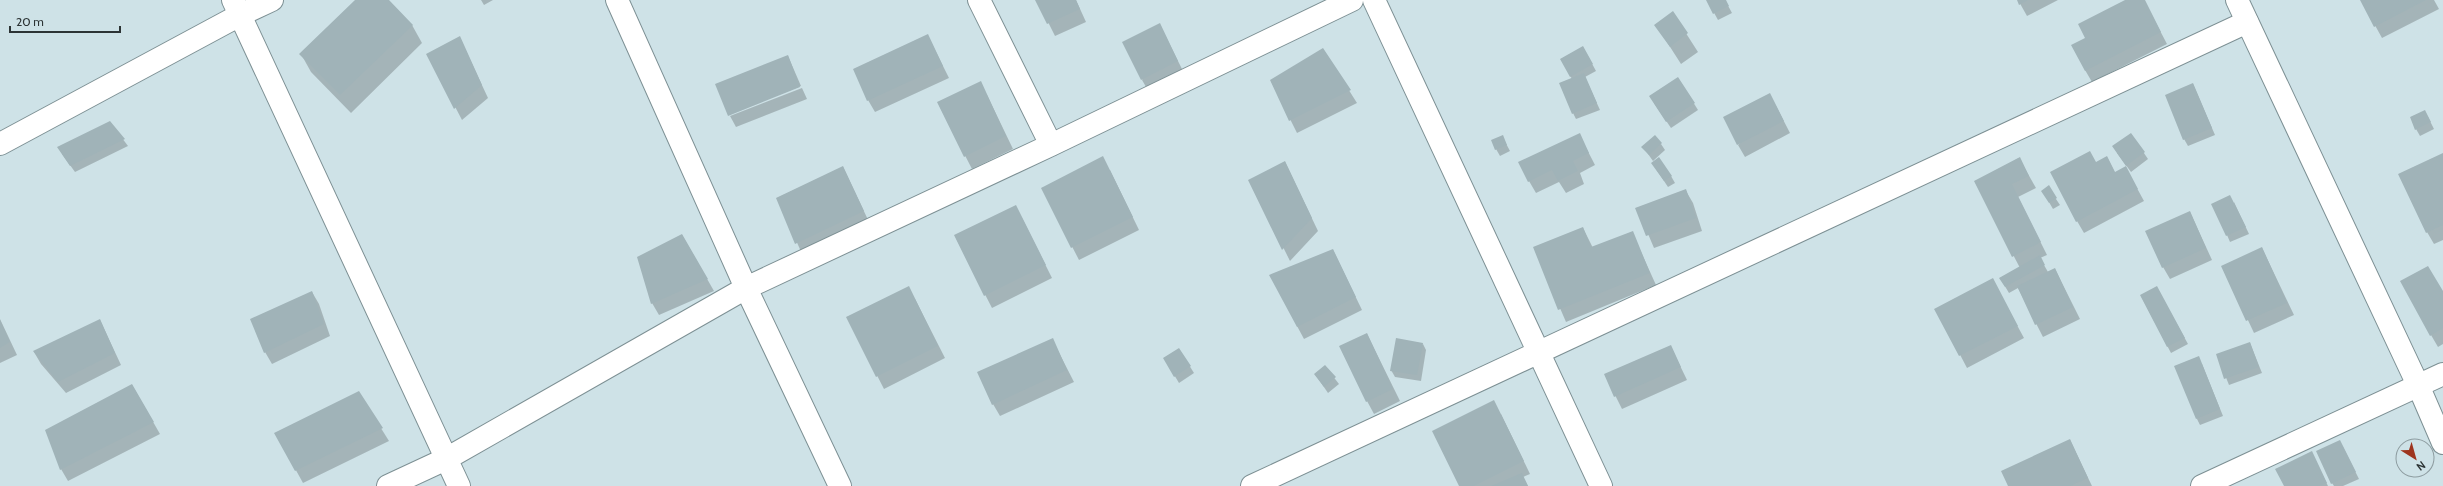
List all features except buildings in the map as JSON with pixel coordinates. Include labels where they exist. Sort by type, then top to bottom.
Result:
[{"type":"street","points":[[0,144],[237,7],[272,0]]},
{"type":"street","points":[[617,0],[746,288],[840,486]]},
{"type":"street","points":[[979,0],[1051,145]]},
{"type":"street","points":[[388,486],[446,459],[746,288],[1051,145],[1352,0]]},
{"type":"street","points":[[1374,0],[1601,486]]},
{"type":"street","points":[[2236,0],[2418,385],[2443,443]]},
{"type":"street","points":[[237,7],[459,486]]},
{"type":"street","points":[[1252,486],[2247,22]]},
{"type":"street","points":[[2202,486],[2443,374]]}]
